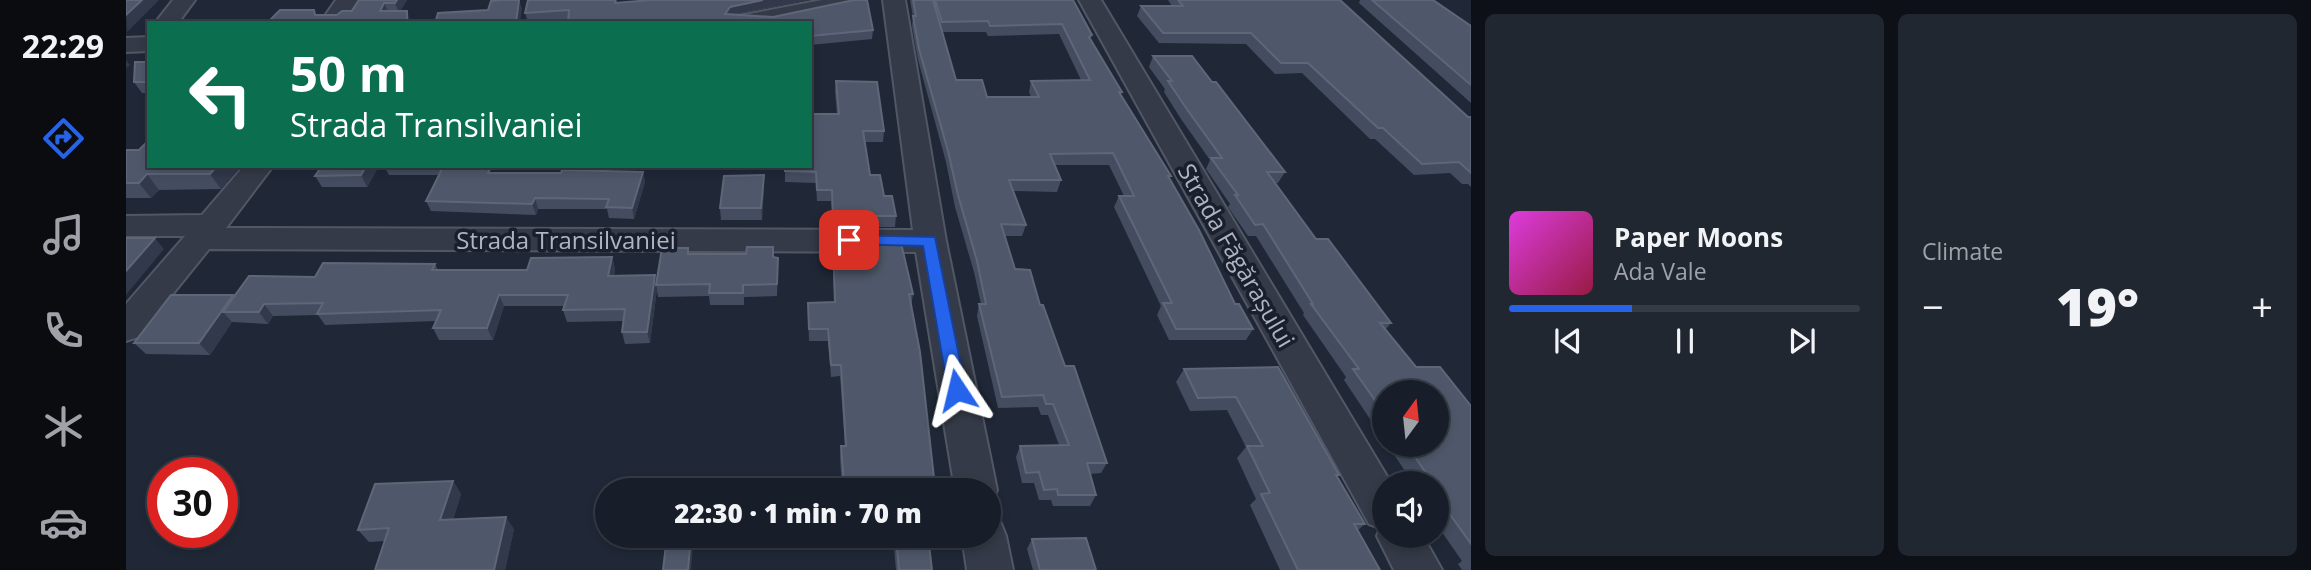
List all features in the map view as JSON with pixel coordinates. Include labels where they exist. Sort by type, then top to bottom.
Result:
[{"type":"street","points":[[168,21],[184,0]]},
{"type":"street","points":[[332,21],[347,0]]},
{"type":"street","points":[[749,21],[854,0]]},
{"type":"street","points":[[894,0],[930,241],[974,478]]},
{"type":"street","name":"Strada Făgărașului","points":[[1090,0],[1372,489]]},
{"type":"street","points":[[126,45],[147,44]]},
{"type":"street","points":[[126,328],[257,168]]},
{"type":"street","name":"Strada Transilvaniei","points":[[126,226],[207,231],[930,241]]},
{"type":"street","points":[[986,548],[990,570]]},
{"type":"street","points":[[1406,548],[1419,570]]},
{"type":"building","points":[[126,0],[142,0],[126,15]]},
{"type":"building","points":[[359,0],[397,0],[395,3],[384,3],[380,11],[407,11],[407,21],[269,21],[280,10],[314,10],[315,15],[337,15],[342,11],[352,11]]},
{"type":"building","points":[[519,0],[516,21],[436,21],[438,13],[488,10],[491,1]]},
{"type":"building","points":[[528,0],[615,0],[615,3],[651,0],[763,0],[730,7],[725,14],[773,17],[854,0],[867,0],[873,30],[812,36],[812,21],[568,21],[569,10],[525,13]]},
{"type":"building","points":[[913,0],[933,0],[956,80],[982,80],[987,97],[1039,97],[1031,81],[1090,80],[1062,24],[990,26],[988,21],[942,22],[935,0],[1073,0],[1092,35],[1089,37],[1122,92],[1119,92],[1171,176],[1168,176],[1199,230],[1235,304],[1239,304],[1253,329],[1176,329],[1163,303],[1172,303],[1119,196],[1134,196],[1113,153],[1050,154],[1061,180],[1009,180],[1026,225],[1001,224],[1015,269],[1030,270],[1040,305],[1043,305],[1065,366],[1074,366],[1107,463],[1087,463],[1096,495],[1058,495],[1057,489],[1044,490],[1039,472],[1026,473],[1020,446],[1069,445],[1053,404],[1046,404],[1043,395],[1002,397],[979,304],[986,304],[977,261],[919,49]]},
{"type":"building","points":[[1178,0],[1340,0],[1471,117],[1471,173],[1459,162],[1422,164],[1383,128],[1378,128],[1308,63],[1281,63],[1251,33],[1163,33],[1141,6],[1183,6]]},
{"type":"building","points":[[1372,0],[1433,0],[1471,26],[1471,85]]},
{"type":"building","points":[[1153,56],[1192,56],[1212,82],[1216,82],[1285,172],[1267,172],[1316,239],[1328,239],[1391,323],[1380,323],[1416,367],[1440,367],[1471,406],[1471,544],[1449,513],[1449,471],[1425,471],[1415,457],[1449,457],[1449,380],[1372,380],[1372,396],[1353,369],[1359,369],[1311,304],[1263,224],[1255,225],[1235,195],[1238,195],[1211,158],[1222,158],[1168,81],[1172,81]]},
{"type":"building","points":[[135,62],[147,62],[147,82],[134,82]]},
{"type":"building","points":[[836,81],[877,82],[884,131],[863,131],[870,175],[880,175],[884,196],[892,196],[896,216],[833,216],[832,190],[817,190],[816,172],[785,171],[785,168],[812,168],[812,114],[839,114]]},
{"type":"building","points":[[147,142],[147,168],[215,168],[210,174],[147,174],[139,183],[126,183],[126,150],[139,150]]},
{"type":"building","points":[[321,168],[365,168],[361,175],[315,176]]},
{"type":"building","points":[[442,168],[490,168],[488,173],[561,173],[562,170],[643,172],[632,208],[606,207],[609,199],[535,198],[532,204],[426,201]]},
{"type":"building","points":[[764,175],[761,208],[720,208],[724,176]]},
{"type":"building","points":[[126,238],[155,238],[126,271]]},
{"type":"building","points":[[901,243],[913,294],[909,294],[920,352],[934,478],[844,478],[841,446],[846,446],[841,365],[831,365],[828,329],[809,329],[808,303],[835,302],[833,244]]},
{"type":"building","points":[[747,247],[773,247],[773,257],[778,258],[777,284],[743,285],[743,293],[709,293],[710,284],[656,285],[662,248],[688,248],[688,254],[746,254]]},
{"type":"building","points":[[612,257],[608,276],[655,275],[647,332],[622,332],[625,309],[563,310],[568,295],[499,295],[487,328],[433,328],[441,310],[317,314],[323,303],[264,304],[259,312],[223,312],[249,276],[315,277],[323,263],[435,264],[432,270],[527,270],[531,258]]},
{"type":"building","points":[[171,295],[233,295],[199,343],[134,343]]},
{"type":"building","points":[[1278,367],[1365,524],[1354,524],[1380,570],[1298,570],[1261,494],[1270,493],[1247,446],[1263,446],[1236,397],[1198,398],[1184,369]]},
{"type":"building","points":[[453,481],[440,520],[506,517],[494,570],[375,570],[389,528],[358,530],[375,484]]},
{"type":"building","points":[[1086,538],[1096,570],[1040,570],[1032,539]]},
{"type":"building","points":[[666,548],[690,548],[688,570],[663,570]]},
{"type":"building","points":[[897,548],[929,548],[932,570],[899,570]]},
{"type":"route","points":[[849,240],[930,241],[957,390]]}]
